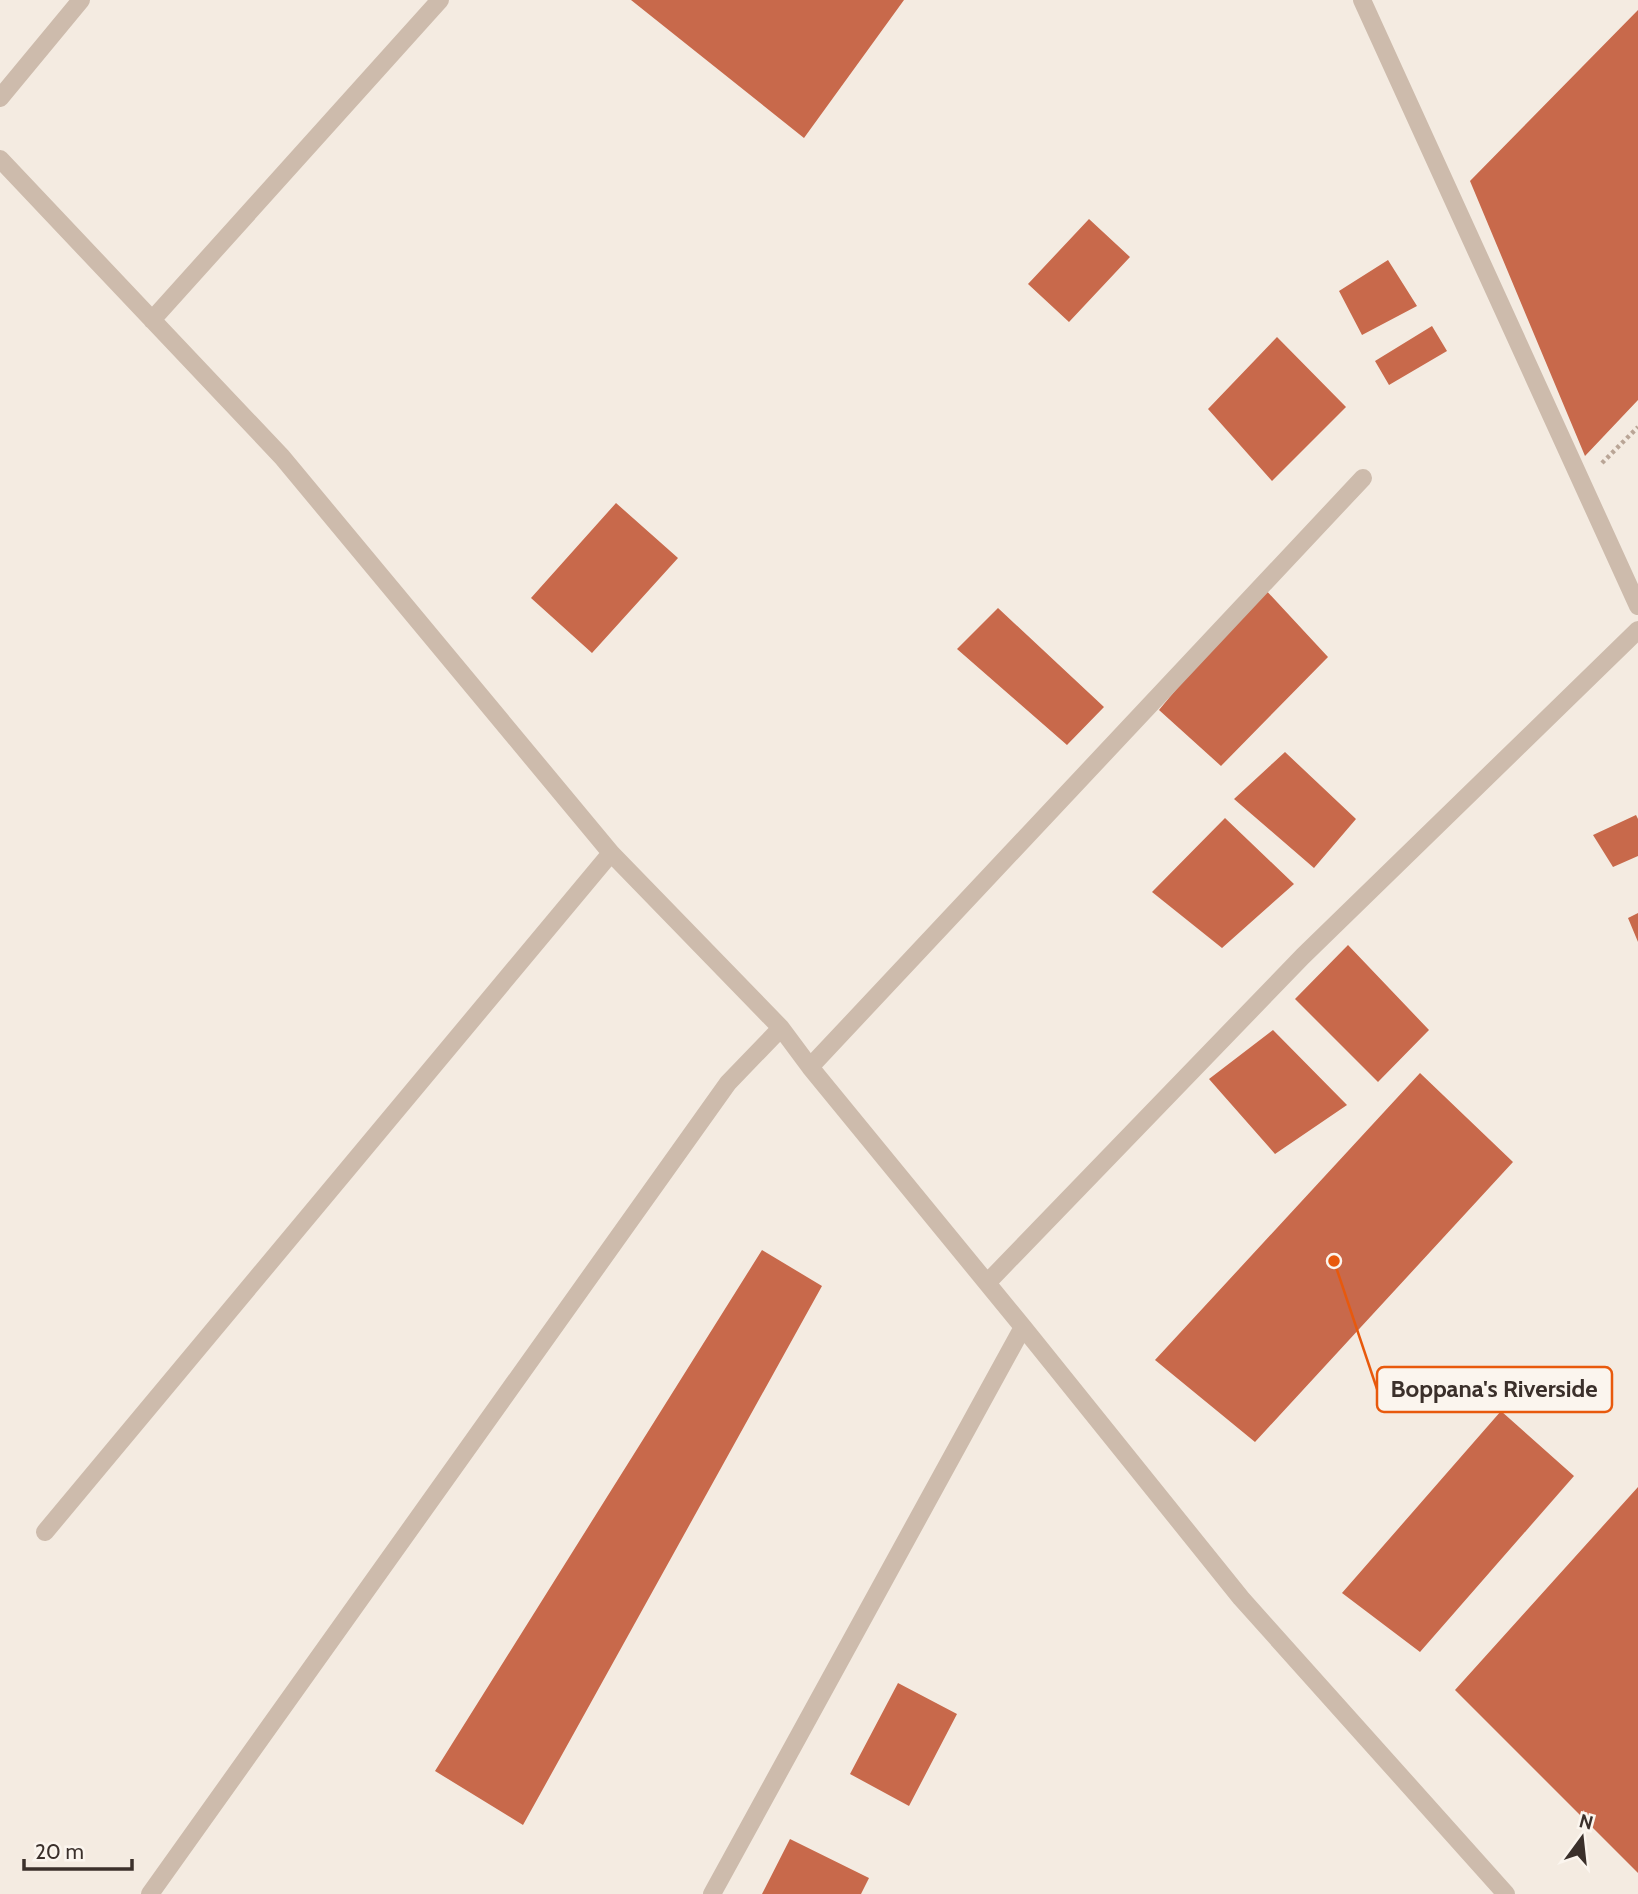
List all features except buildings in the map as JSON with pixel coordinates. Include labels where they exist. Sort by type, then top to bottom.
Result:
[{"type":"street","points":[[0,98],[81,0]]},
{"type":"street","points":[[152,320],[440,0]]},
{"type":"street","points":[[1362,0],[1638,606]]},
{"type":"street","points":[[0,159],[282,457],[611,853],[781,1028],[1241,1598],[1506,1894]]},
{"type":"street","points":[[810,1066],[1363,478]]},
{"type":"street","points":[[987,1283],[1303,956],[1638,630]]},
{"type":"street","points":[[45,1532],[611,853]]},
{"type":"street","points":[[150,1894],[728,1083],[781,1028]]},
{"type":"street","points":[[712,1894],[1023,1327]]},
{"type":"path","points":[[1582,484],[1638,427]]},
{"type":"place","name":"Boppana's Riverside","points":[[1334,1261]]}]
